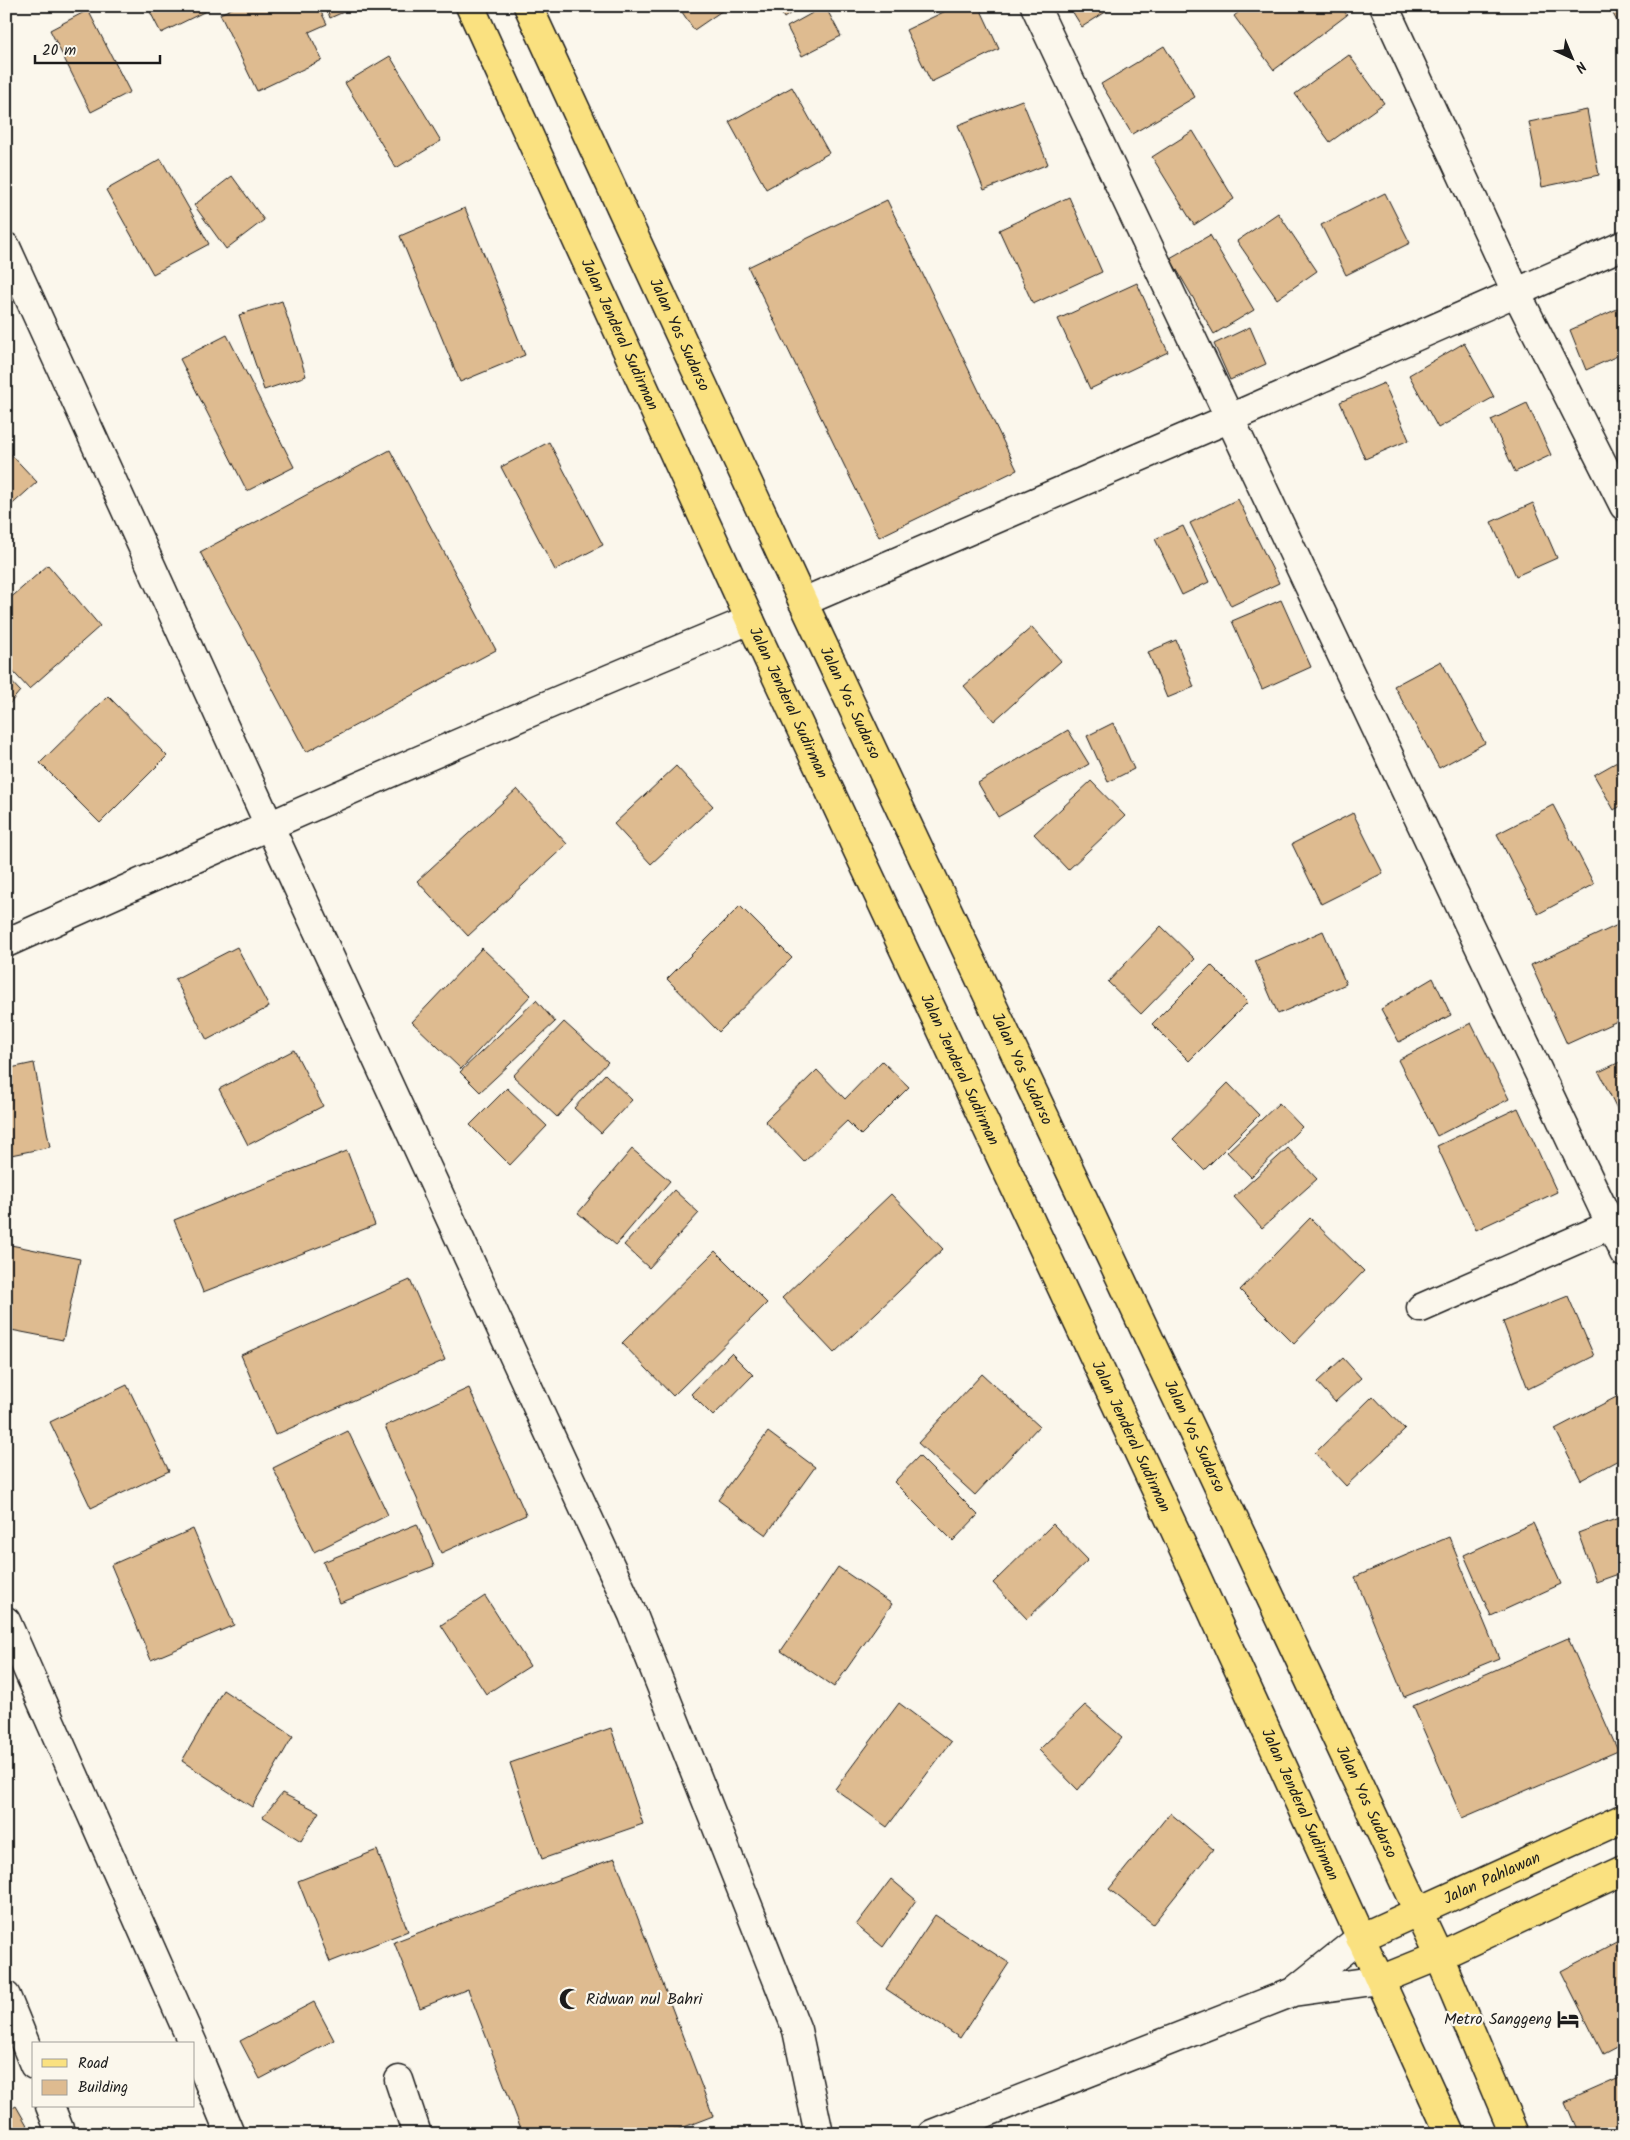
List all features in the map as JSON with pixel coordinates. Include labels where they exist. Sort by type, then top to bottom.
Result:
[{"type":"main road","name":"Jalan Jenderal Sudirman","points":[[470,6],[750,620],[1183,1547],[1450,2134]]},
{"type":"main road","name":"Jalan Yos Sudarso","points":[[528,6],[803,602],[1439,1956],[1514,2134]]},
{"type":"main road","name":"Jalan Pahlawan","points":[[1360,1938],[1624,1818]]},
{"type":"main road","points":[[1380,1980],[1439,1956],[1624,1870]]},
{"type":"street","points":[[1035,6],[1228,419],[1617,1222],[1624,1253]]},
{"type":"street","points":[[1384,6],[1516,292],[1624,506]]},
{"type":"street","points":[[803,602],[1228,419],[1624,245]]},
{"type":"street","points":[[6,248],[269,825],[633,1615],[797,2030],[818,2134]]},
{"type":"street","points":[[6,942],[269,825],[591,686],[750,620]]},
{"type":"street","points":[[1421,1308],[1617,1222]]},
{"type":"street","points":[[6,1620],[192,2042]]},
{"type":"street","points":[[1293,1992],[1360,1938]]},
{"type":"street","points":[[932,2134],[1293,1992],[1380,1980]]},
{"type":"street","points":[[6,1996],[32,2059]]},
{"type":"street","points":[[195,2050],[230,2134]]},
{"type":"street","points":[[399,2080],[417,2134]]},
{"type":"street","points":[[51,2108],[62,2134]]},
{"type":"building","points":[[147,6],[206,6],[208,10],[161,33]]},
{"type":"building","points":[[237,6],[318,6],[327,24],[309,32],[322,60],[257,91],[220,14]]},
{"type":"building","points":[[326,6],[357,6],[330,18]]},
{"type":"building","points":[[678,6],[729,6],[694,30]]},
{"type":"building","points":[[777,6],[801,6],[784,18]]},
{"type":"building","points":[[825,6],[841,36],[802,56],[787,27]]},
{"type":"building","points":[[956,6],[979,6],[999,49],[931,82],[906,30]]},
{"type":"building","points":[[1069,6],[1115,6],[1082,27]]},
{"type":"building","points":[[1246,6],[1340,6],[1347,15],[1274,70],[1234,16]]},
{"type":"building","points":[[1609,6],[1624,6],[1624,28],[1621,29]]},
{"type":"building","points":[[88,10],[130,92],[91,112],[50,30]]},
{"type":"building","points":[[1164,46],[1195,97],[1132,134],[1101,84]]},
{"type":"building","points":[[1349,55],[1384,103],[1330,142],[1295,94]]},
{"type":"building","points":[[390,56],[441,141],[396,168],[345,83]]},
{"type":"building","points":[[792,87],[829,153],[766,189],[729,122]]},
{"type":"building","points":[[1022,100],[1048,164],[984,190],[958,125]]},
{"type":"building","points":[[1587,110],[1599,175],[1542,187],[1529,122]]},
{"type":"building","points":[[1193,131],[1234,199],[1194,225],[1152,157]]},
{"type":"building","points":[[161,159],[209,244],[153,274],[106,190]]},
{"type":"building","points":[[232,176],[264,220],[226,249],[194,205]]},
{"type":"building","points":[[1385,193],[1410,243],[1346,275],[1321,225]]},
{"type":"building","points":[[1069,197],[1102,272],[1033,304],[999,230]]},
{"type":"building","points":[[887,200],[1017,470],[879,537],[748,267]]},
{"type":"building","points":[[465,208],[525,355],[460,382],[400,236]]},
{"type":"building","points":[[1278,213],[1317,271],[1277,299],[1237,241]]},
{"type":"building","points":[[1210,235],[1254,310],[1214,334],[1170,258]]},
{"type":"building","points":[[1137,283],[1168,352],[1090,389],[1058,319]]},
{"type":"building","points":[[282,301],[306,376],[264,390],[239,315]]},
{"type":"building","points":[[1624,306],[1624,353],[1586,370],[1570,330]]},
{"type":"building","points":[[1250,327],[1266,364],[1230,380],[1214,344]]},
{"type":"building","points":[[227,335],[294,467],[247,491],[180,359]]},
{"type":"building","points":[[1464,343],[1494,397],[1438,428],[1409,375]]},
{"type":"building","points":[[1384,383],[1409,440],[1365,459],[1340,402]]},
{"type":"building","points":[[1527,403],[1551,455],[1515,472],[1491,420]]},
{"type":"building","points":[[549,442],[603,545],[555,570],[501,467]]},
{"type":"building","points":[[6,449],[37,482],[6,510]]},
{"type":"building","points":[[390,450],[496,650],[306,752],[200,552]]},
{"type":"building","points":[[1238,499],[1279,583],[1231,606],[1190,523]]},
{"type":"building","points":[[1533,503],[1557,558],[1516,576],[1491,522]]},
{"type":"building","points":[[1183,526],[1209,582],[1182,595],[1155,539]]},
{"type":"building","points":[[48,565],[100,626],[29,689],[6,664],[6,602]]},
{"type":"building","points":[[1281,600],[1311,667],[1262,689],[1232,621]]},
{"type":"building","points":[[1032,627],[1061,661],[994,721],[964,686]]},
{"type":"building","points":[[1176,640],[1194,687],[1167,698],[1148,652]]},
{"type":"building","points":[[1441,661],[1485,743],[1439,768],[1394,686]]},
{"type":"building","points":[[6,676],[20,691],[6,708]]},
{"type":"building","points":[[108,696],[167,756],[100,823],[40,763]]},
{"type":"building","points":[[1113,723],[1134,769],[1108,782],[1087,736]]},
{"type":"building","points":[[1068,730],[1089,764],[998,817],[978,783]]},
{"type":"building","points":[[1624,758],[1624,804],[1614,810],[1594,775]]},
{"type":"building","points":[[676,766],[713,806],[651,864],[614,824]]},
{"type":"building","points":[[1091,781],[1125,816],[1068,870],[1034,834]]},
{"type":"building","points":[[517,789],[567,844],[468,936],[417,881]]},
{"type":"building","points":[[1553,805],[1594,884],[1538,914],[1497,834]]},
{"type":"building","points":[[1353,813],[1383,873],[1321,904],[1292,844]]},
{"type":"building","points":[[740,906],[792,958],[719,1032],[667,979]]},
{"type":"building","points":[[1622,923],[1624,927],[1624,1018],[1567,1044],[1531,965]]},
{"type":"building","points":[[1161,926],[1195,959],[1141,1014],[1108,982]]},
{"type":"building","points":[[1323,931],[1346,984],[1278,1014],[1255,961]]},
{"type":"building","points":[[237,947],[269,1007],[207,1040],[175,979]]},
{"type":"building","points":[[482,948],[531,995],[461,1069],[412,1022]]},
{"type":"building","points":[[1211,965],[1248,1002],[1189,1061],[1152,1024]]},
{"type":"building","points":[[1433,978],[1451,1015],[1399,1042],[1381,1009]]},
{"type":"building","points":[[536,1000],[555,1022],[480,1092],[460,1072]]},
{"type":"building","points":[[564,1022],[608,1062],[557,1117],[513,1076]]},
{"type":"building","points":[[1471,1023],[1509,1099],[1437,1136],[1398,1060]]},
{"type":"building","points":[[294,1050],[323,1106],[248,1145],[219,1089]]},
{"type":"building","points":[[1624,1060],[1624,1123],[1599,1072]]},
{"type":"building","points":[[882,1061],[909,1087],[861,1135],[847,1121],[804,1162],[765,1121],[817,1070],[845,1099]]},
{"type":"building","points":[[34,1063],[50,1147],[6,1156],[6,1069]]},
{"type":"building","points":[[605,1074],[632,1100],[601,1133],[574,1108]]},
{"type":"building","points":[[1228,1083],[1259,1115],[1204,1170],[1173,1139]]},
{"type":"building","points":[[507,1088],[547,1126],[510,1165],[470,1125]]},
{"type":"building","points":[[1279,1103],[1302,1127],[1251,1177],[1227,1152]]},
{"type":"building","points":[[1518,1108],[1557,1192],[1476,1230],[1437,1146]]},
{"type":"building","points":[[1288,1148],[1317,1179],[1262,1228],[1234,1197]]},
{"type":"building","points":[[632,1149],[670,1181],[616,1245],[578,1213]]},
{"type":"building","points":[[347,1151],[375,1225],[203,1292],[174,1220]]},
{"type":"building","points":[[674,1190],[699,1213],[649,1268],[624,1245]]},
{"type":"building","points":[[891,1194],[943,1249],[834,1353],[782,1298]]},
{"type":"building","points":[[1310,1218],[1364,1271],[1294,1344],[1240,1290]]},
{"type":"building","points":[[6,1244],[80,1259],[63,1340],[6,1329]]},
{"type":"building","points":[[715,1251],[767,1303],[673,1396],[622,1343]]},
{"type":"building","points":[[410,1280],[445,1360],[275,1435],[241,1355]]},
{"type":"building","points":[[1568,1296],[1594,1356],[1528,1389],[1503,1322]]},
{"type":"building","points":[[731,1353],[753,1375],[713,1416],[691,1394]]},
{"type":"building","points":[[1343,1358],[1361,1378],[1335,1402],[1317,1382]]},
{"type":"building","points":[[982,1374],[1039,1426],[975,1495],[918,1443]]},
{"type":"building","points":[[127,1385],[169,1471],[91,1508],[50,1422]]},
{"type":"building","points":[[469,1388],[526,1515],[441,1553],[385,1426]]},
{"type":"building","points":[[1624,1393],[1624,1457],[1581,1480],[1555,1429]]},
{"type":"building","points":[[1373,1396],[1405,1430],[1346,1486],[1315,1453]]},
{"type":"building","points":[[348,1431],[388,1515],[314,1552],[273,1468]]},
{"type":"building","points":[[768,1432],[815,1467],[766,1535],[718,1500]]},
{"type":"building","points":[[919,1456],[978,1515],[953,1541],[894,1482]]},
{"type":"building","points":[[1624,1516],[1624,1572],[1596,1582],[1578,1533]]},
{"type":"building","points":[[1533,1523],[1561,1584],[1491,1616],[1464,1555]]},
{"type":"building","points":[[417,1524],[434,1566],[340,1603],[323,1562]]},
{"type":"building","points":[[1053,1524],[1088,1560],[1027,1619],[993,1583]]},
{"type":"building","points":[[193,1529],[234,1625],[151,1660],[111,1565]]},
{"type":"building","points":[[1449,1537],[1499,1658],[1404,1697],[1355,1577]]},
{"type":"building","points":[[838,1567],[892,1604],[834,1687],[781,1651]]},
{"type":"building","points":[[485,1596],[530,1666],[486,1694],[441,1625]]},
{"type":"building","points":[[1568,1638],[1618,1751],[1462,1818],[1413,1706]]},
{"type":"building","points":[[223,1690],[293,1736],[252,1807],[182,1761]]},
{"type":"building","points":[[899,1703],[951,1742],[887,1827],[835,1789]]},
{"type":"building","points":[[1085,1705],[1122,1737],[1078,1790],[1039,1750]]},
{"type":"building","points":[[611,1728],[643,1824],[542,1859],[510,1763]]},
{"type":"building","points":[[282,1793],[319,1812],[301,1841],[263,1817]]},
{"type":"building","points":[[1170,1813],[1213,1849],[1153,1924],[1109,1889]]},
{"type":"building","points":[[377,1850],[408,1931],[330,1962],[298,1881]]},
{"type":"building","name":"Ridwan nul Bahri","points":[[615,1858],[713,2116],[666,2134],[523,2134],[468,1989],[420,2008],[394,1942]]},
{"type":"building","points":[[891,1879],[916,1900],[883,1947],[856,1925]]},
{"type":"building","points":[[935,1915],[1009,1963],[960,2038],[886,1989]]},
{"type":"building","points":[[1624,1938],[1624,2043],[1603,2054],[1561,1971]]},
{"type":"building","points":[[314,2002],[334,2040],[260,2079],[240,2041]]},
{"type":"building","points":[[1624,2076],[1624,2134],[1579,2134],[1565,2102]]},
{"type":"building","points":[[16,2106],[32,2134],[6,2134],[6,2112]]},
{"type":"place","name":"Ridwan nul Bahri","points":[[570,1999]]},
{"type":"place","name":"Metro Sanggeng","points":[[1568,2019]]}]
